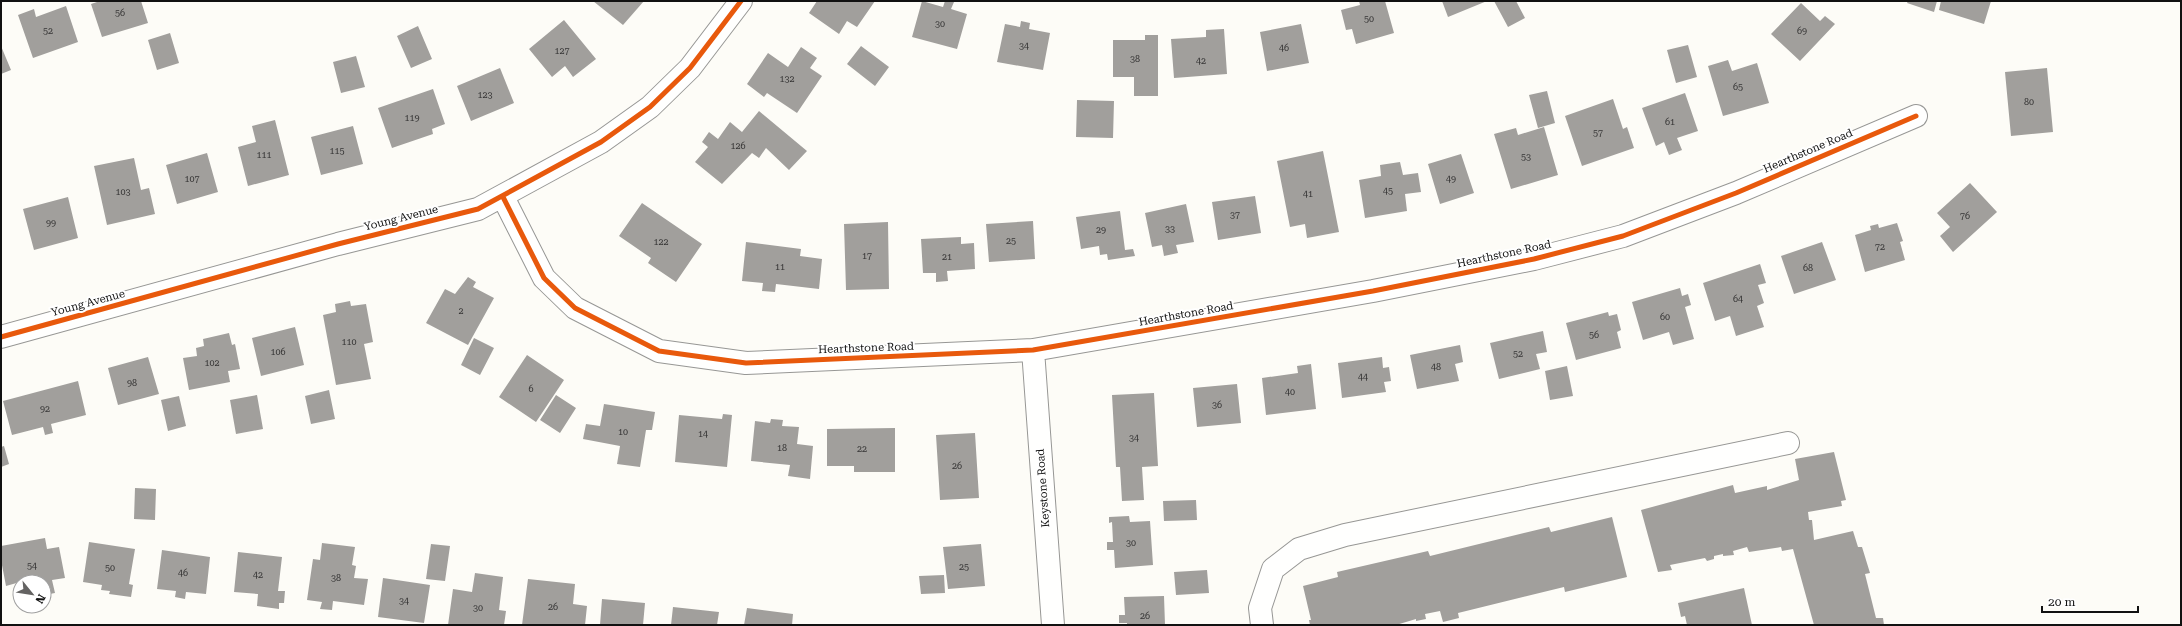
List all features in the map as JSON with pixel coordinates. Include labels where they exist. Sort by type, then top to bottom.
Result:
[{"type":"street","name":"Young Avenue","points":[[1,337],[338,244],[478,209],[503,197],[601,142],[650,107],[690,68],[741,1]]},
{"type":"street","name":"Hearthstone Road","points":[[503,197],[544,278],[575,308],[659,351],[746,363],[1033,350],[1373,292],[1534,259],[1623,236],[1736,194],[1916,116]]},
{"type":"street","name":"Keystone Road","points":[[1033,350],[1053,625]]},
{"type":"street","points":[[1262,625],[1260,608],[1273,569],[1299,550],[1345,535],[1788,443]]},
{"type":"building","points":[[100,1],[141,1],[148,23],[102,37],[91,4]]},
{"type":"building","points":[[593,1],[644,1],[623,25]]},
{"type":"building","points":[[817,1],[875,1],[857,27],[847,21],[839,34],[809,13]]},
{"type":"building","points":[[922,1],[943,7],[945,1],[951,1],[954,2],[951,9],[967,14],[957,49],[912,37]]},
{"type":"building","points":[[1359,1],[1385,1],[1394,33],[1356,44],[1352,29],[1346,30],[1341,10],[1360,5]]},
{"type":"building","points":[[1442,1],[1487,1],[1448,17]]},
{"type":"building","points":[[1494,1],[1516,1],[1525,18],[1508,27]]},
{"type":"building","points":[[1908,1],[1937,1],[1934,12],[1907,3]]},
{"type":"building","points":[[1941,1],[1991,1],[1984,24],[1939,10]]},
{"type":"building","points":[[1801,3],[1820,21],[1825,16],[1835,24],[1800,61],[1771,34]]},
{"type":"building","points":[[66,6],[78,42],[33,58],[18,15],[34,9],[36,17]]},
{"type":"building","points":[[564,20],[596,59],[573,77],[565,66],[552,77],[529,49]]},
{"type":"building","points":[[1021,21],[1030,23],[1029,29],[1050,33],[1043,70],[997,62],[1005,24],[1020,27]]},
{"type":"building","points":[[1301,24],[1309,63],[1267,71],[1260,32]]},
{"type":"building","points":[[418,26],[432,59],[411,68],[397,36]]},
{"type":"building","points":[[1224,29],[1227,74],[1174,78],[1171,39],[1206,37],[1206,30]]},
{"type":"building","points":[[170,33],[179,63],[157,70],[148,40]]},
{"type":"building","points":[[1145,35],[1158,35],[1158,96],[1134,96],[1134,77],[1113,77],[1113,40],[1145,40]]},
{"type":"building","points":[[1688,45],[1697,77],[1676,83],[1667,50]]},
{"type":"building","points":[[1,46],[11,70],[1,74]]},
{"type":"building","points":[[861,46],[889,67],[875,86],[847,64]]},
{"type":"building","points":[[801,47],[817,58],[810,68],[822,76],[797,113],[767,93],[764,97],[747,84],[768,53],[788,67]]},
{"type":"building","points":[[356,56],[365,87],[341,93],[333,62]]},
{"type":"building","points":[[1728,60],[1732,71],[1757,63],[1769,103],[1723,116],[1708,66]]},
{"type":"building","points":[[500,68],[514,103],[471,121],[457,86]]},
{"type":"building","points":[[2047,68],[2053,132],[2011,136],[2005,72]]},
{"type":"building","points":[[433,89],[445,124],[432,129],[433,134],[392,148],[378,108]]},
{"type":"building","points":[[1547,91],[1555,123],[1538,128],[1529,95]]},
{"type":"building","points":[[1685,93],[1698,131],[1677,138],[1682,150],[1669,155],[1664,142],[1656,146],[1642,108]]},
{"type":"building","points":[[1613,99],[1623,129],[1627,127],[1634,148],[1582,166],[1565,116]]},
{"type":"building","points":[[1077,100],[1114,101],[1113,138],[1076,137]]},
{"type":"building","points":[[759,111],[807,151],[789,170],[766,148],[759,158],[752,153],[722,184],[695,162],[708,147],[702,142],[709,132],[718,139],[730,122],[742,132]]},
{"type":"building","points":[[275,120],[289,175],[248,186],[238,147],[256,142],[252,126]]},
{"type":"building","points":[[353,126],[363,164],[321,175],[311,137]]},
{"type":"building","points":[[1544,127],[1558,175],[1511,189],[1494,134],[1516,128],[1518,135]]},
{"type":"building","points":[[1323,151],[1339,232],[1307,238],[1305,224],[1290,227],[1277,161]]},
{"type":"building","points":[[207,153],[218,192],[177,204],[166,165]]},
{"type":"building","points":[[1461,154],[1474,193],[1440,204],[1428,164]]},
{"type":"building","points":[[134,158],[141,190],[149,188],[155,214],[107,225],[94,166]]},
{"type":"building","points":[[1400,162],[1403,175],[1418,173],[1421,192],[1405,194],[1407,211],[1365,218],[1359,180],[1381,176],[1380,165]]},
{"type":"building","points":[[1970,183],[1997,212],[1953,252],[1940,236],[1950,227],[1937,213]]},
{"type":"building","points":[[1255,196],[1261,233],[1218,240],[1212,202]]},
{"type":"building","points":[[68,197],[78,238],[34,250],[23,209]]},
{"type":"building","points":[[642,203],[702,244],[676,282],[648,263],[651,258],[619,236]]},
{"type":"building","points":[[1186,204],[1194,242],[1176,245],[1178,253],[1164,256],[1162,245],[1152,247],[1145,213]]},
{"type":"building","points":[[1120,211],[1125,250],[1133,249],[1135,256],[1108,260],[1107,254],[1100,255],[1099,246],[1081,249],[1076,217]]},
{"type":"building","points":[[1033,221],[1035,259],[989,262],[986,224]]},
{"type":"building","points":[[888,222],[889,289],[846,290],[844,224]]},
{"type":"building","points":[[1897,223],[1903,241],[1900,242],[1905,260],[1865,272],[1855,235],[1871,230],[1870,226],[1878,224],[1879,228]]},
{"type":"building","points":[[961,237],[961,244],[974,243],[975,269],[947,271],[948,281],[936,282],[936,273],[923,273],[921,239]]},
{"type":"building","points":[[746,242],[801,249],[800,256],[822,259],[819,289],[776,284],[775,292],[762,291],[763,283],[742,281]]},
{"type":"building","points":[[1822,242],[1836,280],[1794,294],[1781,256]]},
{"type":"building","points":[[1760,264],[1766,283],[1758,285],[1764,303],[1757,306],[1764,327],[1736,336],[1730,316],[1715,321],[1703,283]]},
{"type":"building","points":[[468,277],[476,282],[473,287],[494,298],[468,345],[426,323],[445,289],[455,294]]},
{"type":"building","points":[[1680,288],[1682,296],[1688,294],[1691,305],[1685,307],[1694,339],[1673,345],[1669,332],[1643,340],[1632,302]]},
{"type":"building","points":[[350,301],[351,306],[366,304],[373,342],[364,344],[371,379],[336,385],[323,315],[336,312],[335,304]]},
{"type":"building","points":[[1608,312],[1609,316],[1617,314],[1621,330],[1617,332],[1621,348],[1576,360],[1566,323]]},
{"type":"building","points":[[295,327],[304,365],[261,376],[252,338]]},
{"type":"building","points":[[1543,331],[1547,352],[1536,354],[1540,369],[1499,379],[1490,343]]},
{"type":"building","points":[[229,333],[232,345],[235,344],[240,369],[228,371],[230,382],[189,390],[183,358],[197,356],[196,348],[204,346],[203,339]]},
{"type":"building","points":[[474,338],[494,348],[480,375],[461,365]]},
{"type":"building","points":[[1460,345],[1463,362],[1455,364],[1459,381],[1417,389],[1410,355]]},
{"type":"building","points":[[527,355],[564,380],[536,422],[499,397]]},
{"type":"building","points":[[148,357],[159,394],[118,405],[108,368]]},
{"type":"building","points":[[1382,357],[1383,368],[1389,367],[1391,381],[1384,382],[1386,392],[1342,398],[1338,363]]},
{"type":"building","points":[[1311,364],[1316,409],[1266,415],[1262,378],[1298,373],[1297,366]]},
{"type":"building","points":[[1567,366],[1573,396],[1550,400],[1545,371]]},
{"type":"building","points":[[78,381],[86,415],[51,424],[53,433],[45,435],[43,427],[12,435],[3,401]]},
{"type":"building","points":[[1237,384],[1241,423],[1197,427],[1193,388]]},
{"type":"building","points":[[329,390],[335,419],[311,424],[305,396]]},
{"type":"building","points":[[1154,393],[1158,466],[1142,467],[1144,500],[1122,501],[1120,467],[1116,467],[1112,395]]},
{"type":"building","points":[[257,395],[263,429],[236,434],[230,400]]},
{"type":"building","points":[[556,395],[576,408],[560,433],[540,420]]},
{"type":"building","points":[[179,396],[186,426],[168,431],[161,400]]},
{"type":"building","points":[[604,404],[655,412],[652,430],[646,430],[640,467],[617,464],[620,446],[583,439],[586,424],[600,426]]},
{"type":"building","points":[[723,414],[732,415],[727,467],[675,462],[679,415],[722,419]]},
{"type":"building","points":[[771,419],[783,420],[782,426],[799,427],[797,444],[813,446],[810,479],[788,476],[790,465],[751,461],[755,421],[770,423]]},
{"type":"building","points":[[895,428],[895,472],[854,472],[854,466],[827,466],[827,429]]},
{"type":"building","points":[[975,433],[979,498],[940,500],[936,435]]},
{"type":"building","points":[[4,446],[9,464],[1,467],[1,447]]},
{"type":"building","points":[[1834,452],[1846,500],[1841,501],[1842,506],[1808,512],[1809,520],[1812,520],[1814,540],[1853,531],[1858,547],[1862,547],[1870,573],[1865,574],[1876,618],[1883,618],[1884,625],[1814,625],[1793,549],[1782,551],[1781,547],[1749,552],[1747,547],[1733,551],[1734,555],[1723,556],[1723,554],[1714,556],[1714,559],[1707,561],[1705,558],[1670,565],[1672,570],[1658,572],[1641,510],[1733,485],[1735,493],[1767,486],[1767,490],[1799,480],[1795,459]]},
{"type":"building","points":[[135,488],[156,489],[155,520],[134,519]]},
{"type":"building","points":[[1196,500],[1197,520],[1164,521],[1163,501]]},
{"type":"building","points":[[1129,516],[1130,522],[1150,521],[1153,565],[1115,568],[1114,550],[1107,550],[1107,542],[1113,542],[1112,522],[1109,523],[1109,517]]},
{"type":"building","points":[[1612,517],[1627,577],[1565,592],[1564,587],[1458,613],[1459,618],[1443,622],[1440,611],[1425,614],[1426,619],[1416,621],[1416,619],[1396,625],[1310,625],[1309,620],[1311,620],[1303,586],[1338,577],[1337,572],[1428,551],[1430,556],[1549,527],[1551,532]]},
{"type":"building","points":[[45,538],[47,549],[59,547],[65,578],[52,580],[52,574],[12,574],[12,584],[6,586],[1,560],[1,546]]},
{"type":"building","points":[[89,542],[135,549],[129,584],[133,585],[131,597],[109,594],[110,591],[101,590],[102,585],[83,582]]},
{"type":"building","points":[[322,543],[355,547],[352,565],[356,566],[354,578],[368,579],[364,605],[333,601],[332,610],[320,609],[322,602],[307,600],[313,559],[320,560]]},
{"type":"building","points":[[431,544],[450,546],[445,581],[426,579]]},
{"type":"building","points":[[981,544],[985,586],[948,589],[943,547]]},
{"type":"building","points":[[162,550],[210,557],[206,594],[186,592],[185,599],[175,597],[176,591],[157,589]]},
{"type":"building","points":[[238,552],[282,557],[278,591],[285,591],[284,603],[279,603],[279,609],[257,606],[258,594],[234,592]]},
{"type":"building","points":[[1207,570],[1209,593],[1176,595],[1174,572]]},
{"type":"building","points":[[475,573],[503,577],[499,610],[506,611],[504,625],[448,625],[453,589],[472,592]]},
{"type":"building","points":[[944,575],[945,593],[921,594],[919,576]]},
{"type":"building","points":[[383,578],[430,585],[424,623],[378,617]]},
{"type":"building","points":[[528,579],[575,584],[573,604],[587,606],[585,625],[522,625]]},
{"type":"building","points":[[52,580],[55,593],[52,594]]},
{"type":"building","points":[[1744,588],[1752,625],[1687,625],[1685,616],[1681,617],[1678,603]]},
{"type":"building","points":[[1164,596],[1165,625],[1127,625],[1127,623],[1119,623],[1119,615],[1125,615],[1124,597]]},
{"type":"building","points":[[602,599],[645,603],[643,625],[600,625]]},
{"type":"building","points":[[673,607],[719,612],[717,625],[671,625]]},
{"type":"building","points":[[747,608],[793,614],[792,625],[744,625]]},
{"type":"cycle path","points":[[1,337],[338,244],[478,209],[601,142],[650,107],[690,68],[741,1]]},
{"type":"cycle path","points":[[503,197],[544,278],[575,308],[659,351],[746,363],[1033,350],[1373,291],[1534,259],[1623,236],[1736,193],[1916,116]]}]
